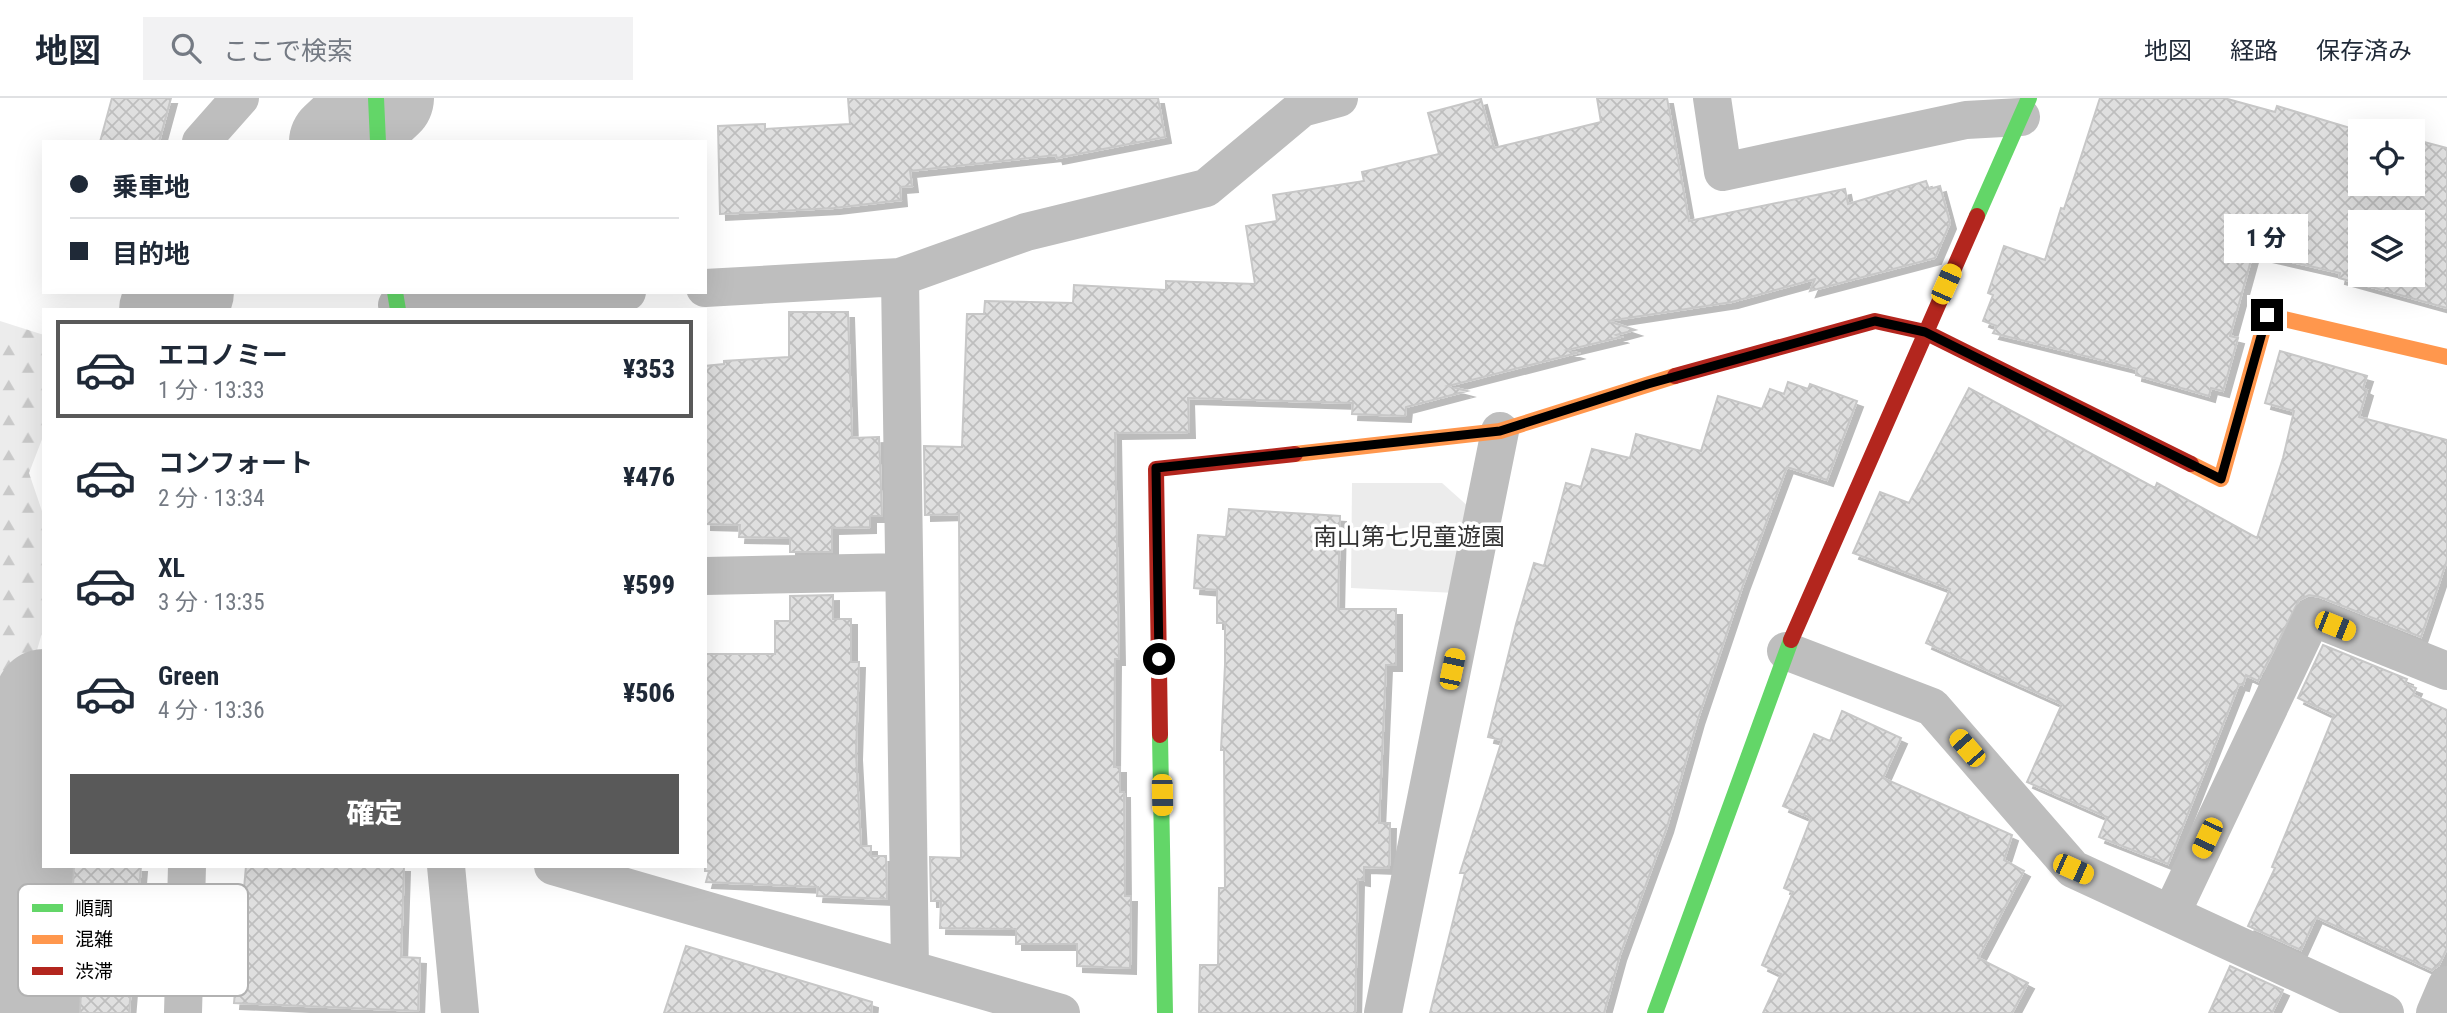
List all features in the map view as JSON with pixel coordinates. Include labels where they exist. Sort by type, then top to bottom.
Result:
[{"type":"street","points":[[203,140],[240,98]]},
{"type":"street","points":[[376,98],[378,140]]},
{"type":"street","points":[[707,288],[900,277],[1026,232],[1206,188],[1302,108],[1339,98]]},
{"type":"street","points":[[1712,98],[1723,172],[2025,107]]},
{"type":"street","points":[[1655,1013],[1786,651],[2025,107]]},
{"type":"street","points":[[900,277],[910,969]]},
{"type":"street","points":[[397,302],[581,294]]},
{"type":"street","points":[[1165,1013],[1156,468],[1500,431],[1648,384],[1875,321],[1925,332],[2221,479],[2267,315],[2447,357]]},
{"type":"street","points":[[1383,1013],[1500,431]]},
{"type":"street","points":[[707,576],[904,572]]},
{"type":"street","points":[[2172,912],[2312,617],[2447,671]]},
{"type":"street","points":[[1786,651],[1931,707],[2073,869],[2172,912],[2385,1013]]},
{"type":"street","points":[[446,868],[460,1013]]},
{"type":"street","points":[[560,868],[1061,1013]]},
{"type":"street","points":[[2435,1013],[2447,985]]},
{"type":"green space","points":[[0,321],[42,334],[42,439],[29,473],[42,511],[42,633],[10,743],[0,814]]},
{"type":"green space","name":"南山第七児童遊園","points":[[1352,483],[1442,483],[1470,508],[1456,593],[1351,588]]},
{"type":"building","points":[[112,98],[171,98],[160,140],[101,140]]},
{"type":"building","points":[[848,98],[1158,98],[1165,137],[1057,158],[1056,155],[910,171],[912,186],[900,187],[901,200],[834,208],[720,214],[718,126],[765,124],[765,129],[850,124]]},
{"type":"building","points":[[1597,98],[1667,98],[1689,221],[1845,189],[1848,204],[1926,181],[1929,189],[1940,186],[1950,223],[1935,258],[1810,291],[1815,279],[1732,302],[1608,321],[1635,330],[1616,335],[1621,337],[1567,350],[1577,353],[1448,386],[1467,391],[1406,407],[1405,416],[1352,414],[1353,403],[1188,398],[1189,432],[1115,433],[1119,659],[1115,659],[1114,767],[1120,767],[1120,792],[1124,792],[1125,896],[1131,896],[1130,968],[1077,966],[1077,944],[1016,944],[1016,929],[940,928],[941,901],[931,901],[930,857],[961,858],[959,514],[925,515],[924,446],[962,447],[967,314],[984,314],[985,301],[1073,303],[1074,285],[1166,290],[1166,281],[1255,284],[1246,226],[1277,221],[1273,195],[1364,181],[1362,172],[1439,154],[1428,113],[1481,99],[1494,148],[1601,122]]},
{"type":"building","points":[[2100,98],[2224,98],[2275,112],[2277,106],[2348,127],[2348,196],[2425,196],[2425,142],[2447,148],[2447,308],[2371,287],[2425,287],[2425,210],[2348,210],[2348,280],[2339,278],[2340,273],[2253,253],[2230,336],[2238,338],[2223,391],[2211,388],[2209,396],[2136,375],[2137,369],[1993,333],[1997,326],[1983,321],[1993,295],[1988,293],[2004,246],[2045,260],[2061,208],[2064,209]]},
{"type":"building","points":[[789,312],[848,312],[852,438],[879,437],[882,516],[870,516],[870,527],[832,528],[832,552],[790,552],[790,538],[739,537],[740,525],[707,524],[707,366],[724,364],[724,361],[789,357]]},
{"type":"building","points":[[2280,351],[2367,376],[2363,388],[2367,390],[2359,417],[2447,440],[2447,560],[2421,637],[2320,597],[2309,595],[2299,600],[2258,681],[2246,675],[2243,685],[2239,684],[2168,864],[2099,837],[2107,817],[2027,782],[2062,704],[1926,643],[1950,589],[1853,553],[1880,492],[1909,503],[1969,388],[2155,488],[2157,483],[2257,538],[2283,458],[2294,411],[2265,403]]},
{"type":"building","points":[[1788,382],[1808,389],[1810,384],[1857,401],[1827,480],[1787,467],[1743,585],[1698,719],[1667,827],[1620,955],[1604,1013],[1430,1013],[1465,873],[1460,873],[1502,740],[1488,737],[1516,624],[1534,563],[1544,566],[1566,483],[1581,487],[1592,449],[1630,458],[1636,434],[1701,451],[1718,396],[1762,409],[1770,389],[1784,394]]},
{"type":"building","points":[[1229,509],[1340,516],[1338,609],[1396,609],[1396,665],[1386,665],[1379,823],[1390,823],[1389,868],[1364,867],[1364,880],[1358,879],[1355,1013],[1199,1013],[1200,965],[1218,965],[1219,888],[1225,888],[1224,750],[1221,750],[1225,623],[1217,623],[1217,590],[1194,588],[1198,535],[1226,537]]},
{"type":"building","points":[[833,595],[833,619],[851,619],[851,662],[859,662],[856,754],[861,846],[871,846],[871,856],[886,856],[887,899],[817,896],[818,887],[706,882],[709,871],[705,871],[707,654],[775,654],[775,621],[790,621],[790,596]]},
{"type":"building","points":[[2323,645],[2407,679],[2405,684],[2416,688],[2413,695],[2447,710],[2447,948],[2439,965],[2432,970],[2316,917],[2301,950],[2248,926],[2275,868],[2272,867],[2334,715],[2298,698]]},
{"type":"building","points":[[1842,711],[1901,738],[1883,778],[2012,835],[2004,860],[2024,871],[1978,958],[2028,983],[2012,1013],[1763,1013],[1781,974],[1762,965],[1793,892],[1784,888],[1811,818],[1783,806],[1814,734],[1830,741]]},
{"type":"building","points":[[74,868],[141,868],[140,884],[73,884]]},
{"type":"building","points":[[246,868],[404,868],[401,957],[420,958],[418,1011],[234,1003],[235,996],[248,996],[248,884],[244,884]]},
{"type":"building","points":[[686,946],[872,1002],[871,1013],[664,1013]]},
{"type":"building","points":[[2230,966],[2283,990],[2272,1013],[2209,1013]]},
{"type":"building","points":[[81,996],[130,996],[129,1013],[80,1013]]},
{"type":"waterway","points":[[340,140],[385,98]]},
{"type":"waterway","points":[[170,308],[183,294]]},
{"type":"waterway","points":[[23,884],[42,716]]},
{"type":"waterway","points":[[39,996],[42,1013]]},
{"type":"traffic: fast","points":[[376,98],[378,140]]},
{"type":"traffic: fast","points":[[1977,216],[2029,98]]},
{"type":"traffic: fast","points":[[395,294],[398,308]]},
{"type":"traffic: fast","points":[[1655,1013],[1791,640]]},
{"type":"traffic: fast","points":[[1160,735],[1165,1013]]},
{"type":"traffic: slow","points":[[2191,464],[2221,479],[2267,315],[2447,357]]},
{"type":"traffic: slow","points":[[1295,454],[1500,431],[1675,376]]},
{"type":"traffic: jam","points":[[1791,640],[1977,216]]},
{"type":"traffic: jam","points":[[1675,376],[1875,321],[1925,332],[2191,464]]},
{"type":"traffic: jam","points":[[1160,735],[1156,469],[1295,454]]},
{"type":"route","points":[[1159,659],[1156,468],[1500,431],[1648,384],[1875,321],[1925,332],[2221,479],[2267,315]]}]
